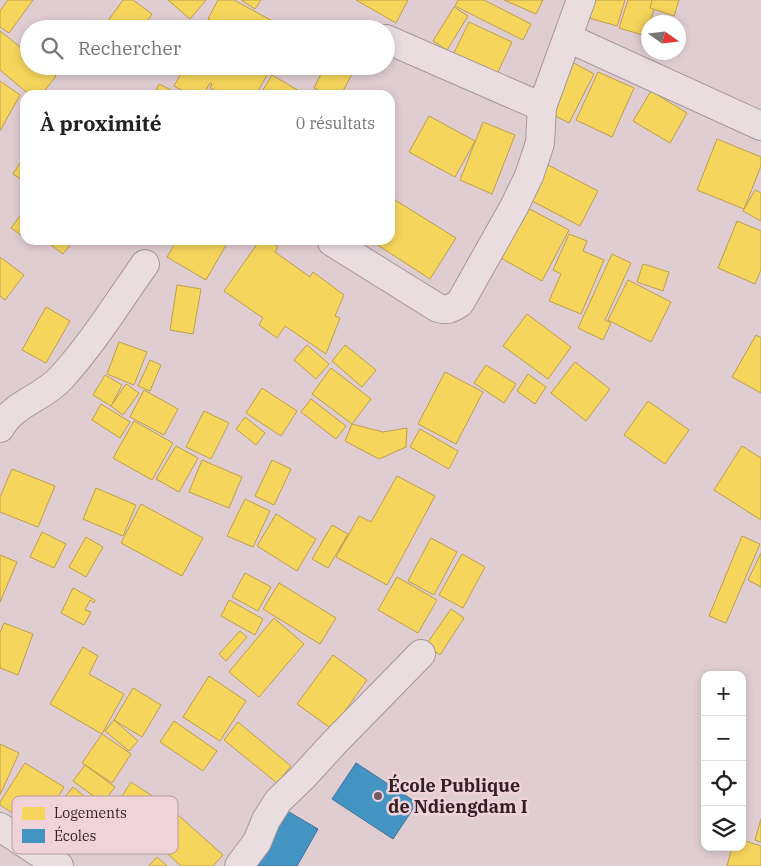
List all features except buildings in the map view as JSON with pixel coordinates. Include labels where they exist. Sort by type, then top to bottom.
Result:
[{"type":"street","points":[[337,245],[438,308],[452,309],[460,303],[530,176],[540,143],[542,107],[582,0]]},
{"type":"street","points":[[568,38],[761,126]]},
{"type":"street","points":[[395,43],[542,107]]},
{"type":"street","points":[[0,428],[12,412],[60,380],[84,352],[145,264]]},
{"type":"street","points":[[240,866],[257,842],[266,820],[278,801],[421,654]]},
{"type":"street","points":[[0,827],[12,835]]},
{"type":"street","points":[[41,854],[59,866]]},
{"type":"place","name":"École Publique de Ndiengdam I","points":[[378,796]]}]
